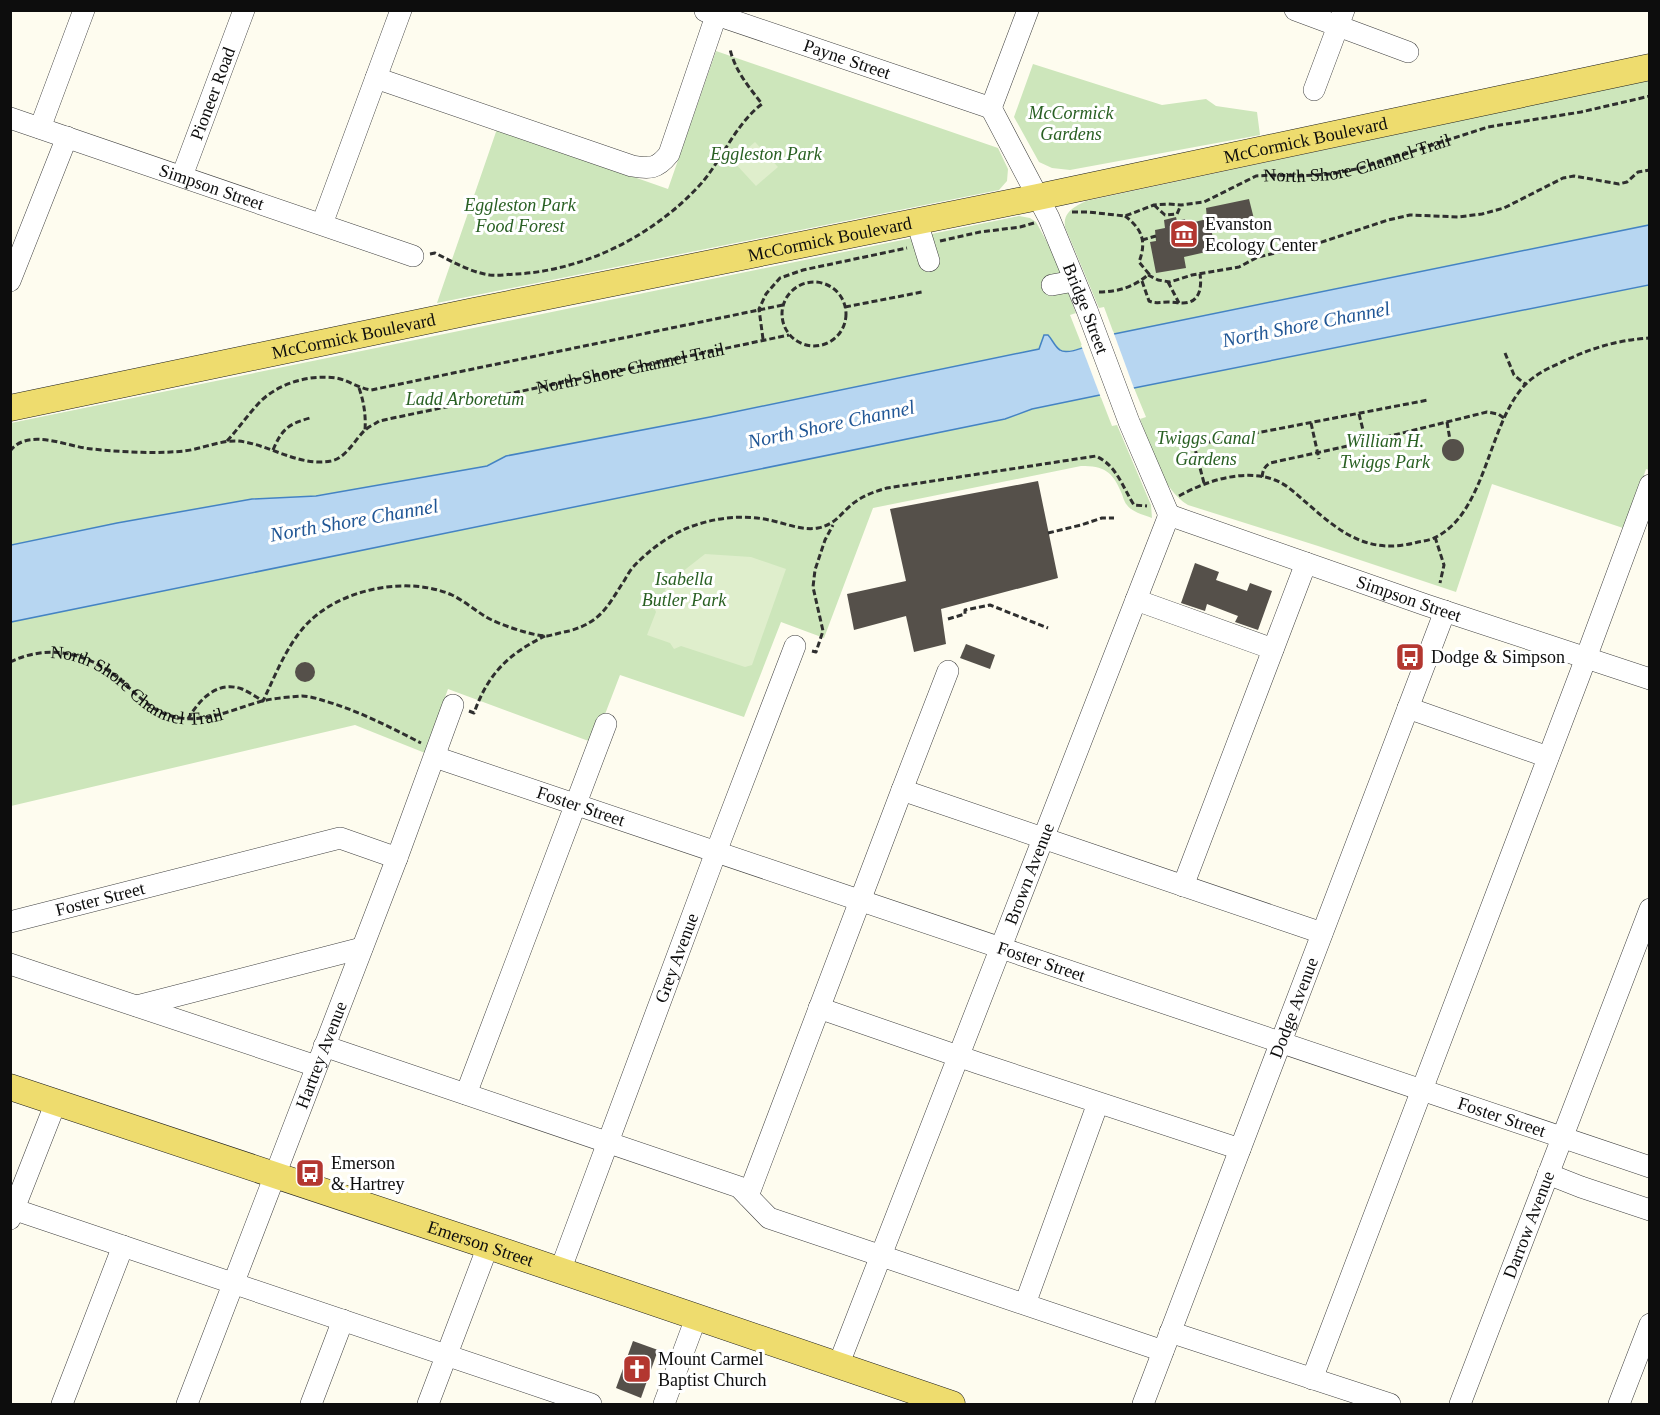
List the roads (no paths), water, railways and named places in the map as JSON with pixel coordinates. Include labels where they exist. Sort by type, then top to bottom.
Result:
[{"type":"main road","name":"McCormick Boulevard","points":[[10,408],[474,311],[923,242],[1038,197],[1650,67]]},
{"type":"main road","name":"Emerson Street","points":[[10,1087],[488,1246],[838,1366],[905,1397],[952,1404]]},
{"type":"street","points":[[40,128],[84,10]]},
{"type":"street","name":"Pioneer Road","points":[[182,176],[244,10]]},
{"type":"street","points":[[322,224],[401,10]]},
{"type":"street","points":[[991,108],[1028,10]]},
{"type":"street","points":[[1294,10],[1341,18],[1408,52]]},
{"type":"street","points":[[376,78],[632,166],[647,169],[661,165],[669,154],[713,12]]},
{"type":"street","name":"Payne Street","points":[[713,12],[991,108]]},
{"type":"street","points":[[1314,90],[1341,18]]},
{"type":"street","name":"Bridge Street","points":[[991,108],[1049,218],[1074,280],[1091,301],[1129,422],[1169,515]]},
{"type":"street","name":"Simpson Street","points":[[10,118],[413,256]]},
{"type":"street","points":[[10,281],[67,137]]},
{"type":"street","points":[[1052,285],[1074,280]]},
{"type":"street","points":[[1312,1379],[1650,485]]},
{"type":"street","name":"Simpson Street","points":[[1169,515],[1650,679]]},
{"type":"street","name":"Brown Avenue","points":[[838,1366],[1169,515]]},
{"type":"street","points":[[1183,886],[1306,563]]},
{"type":"street","points":[[1136,600],[1274,649]]},
{"type":"street","name":"Dodge Avenue","points":[[1143,1404],[1445,611]]},
{"type":"street","name":"Grey Avenue","points":[[560,1271],[795,646]]},
{"type":"street","points":[[748,1196],[948,670]]},
{"type":"street","name":"Hartrey Avenue","points":[[187,1404],[397,858],[453,705]]},
{"type":"street","points":[[1408,708],[1548,757]]},
{"type":"street","points":[[466,1094],[606,724]]},
{"type":"street","name":"Foster Street","points":[[435,757],[1650,1167]]},
{"type":"street","points":[[902,790],[1322,933]]},
{"type":"street","name":"Foster Street","points":[[10,922],[340,838],[397,858]]},
{"type":"street","name":"Darrow Avenue","points":[[1460,1404],[1650,909]]},
{"type":"street","points":[[137,1006],[362,948]]},
{"type":"street","points":[[10,964],[316,1066]]},
{"type":"street","points":[[819,1008],[958,1057],[1240,1149]]},
{"type":"street","points":[[324,1046],[739,1187],[769,1218],[881,1256],[1025,1304],[1312,1379],[1390,1404]]},
{"type":"street","points":[[56,1102],[12,1212],[123,1246],[343,1320],[446,1356],[550,1398],[591,1404]]},
{"type":"street","points":[[1025,1304],[1098,1102]]},
{"type":"street","points":[[1548,1174],[1650,1210]]},
{"type":"street","points":[[62,1404],[123,1246]]},
{"type":"street","points":[[428,1404],[488,1246]]},
{"type":"street","points":[[664,1404],[696,1318]]},
{"type":"street","points":[[311,1404],[343,1320]]},
{"type":"street","points":[[1619,1404],[1650,1324]]},
{"type":"water","name":"North Shore Channel","points":[[1649,225],[1649,285],[1134,388],[1032,409],[1005,419],[11,622],[11,545],[252,499],[316,496],[487,466],[506,456],[710,417],[1039,349],[1044,335],[1048,335],[1060,350],[1071,351],[1087,347],[1114,334]]},
{"type":"place","name":"Evanston Ecology Center","points":[[1184,234]]},
{"type":"place","name":"Dodge & Simpson","points":[[1410,657]]},
{"type":"place","name":"Emerson & Hartrey","points":[[310,1173]]},
{"type":"place","name":"Mount Carmel Baptist Church","points":[[637,1369]]},
{"type":"park label","name":"McCormick Gardens","points":[[1071,123]]},
{"type":"park label","name":"Eggleston Park","points":[[766,154]]},
{"type":"park label","name":"Eggleston Park Food Forest","points":[[520,215]]},
{"type":"park label","name":"Ladd Arboretum","points":[[465,399]]},
{"type":"park label","name":"Twiggs Canal Gardens","points":[[1206,448]]},
{"type":"park label","name":"William H. Twiggs Park","points":[[1385,451]]},
{"type":"park label","name":"Isabella Butler Park","points":[[684,589]]}]
